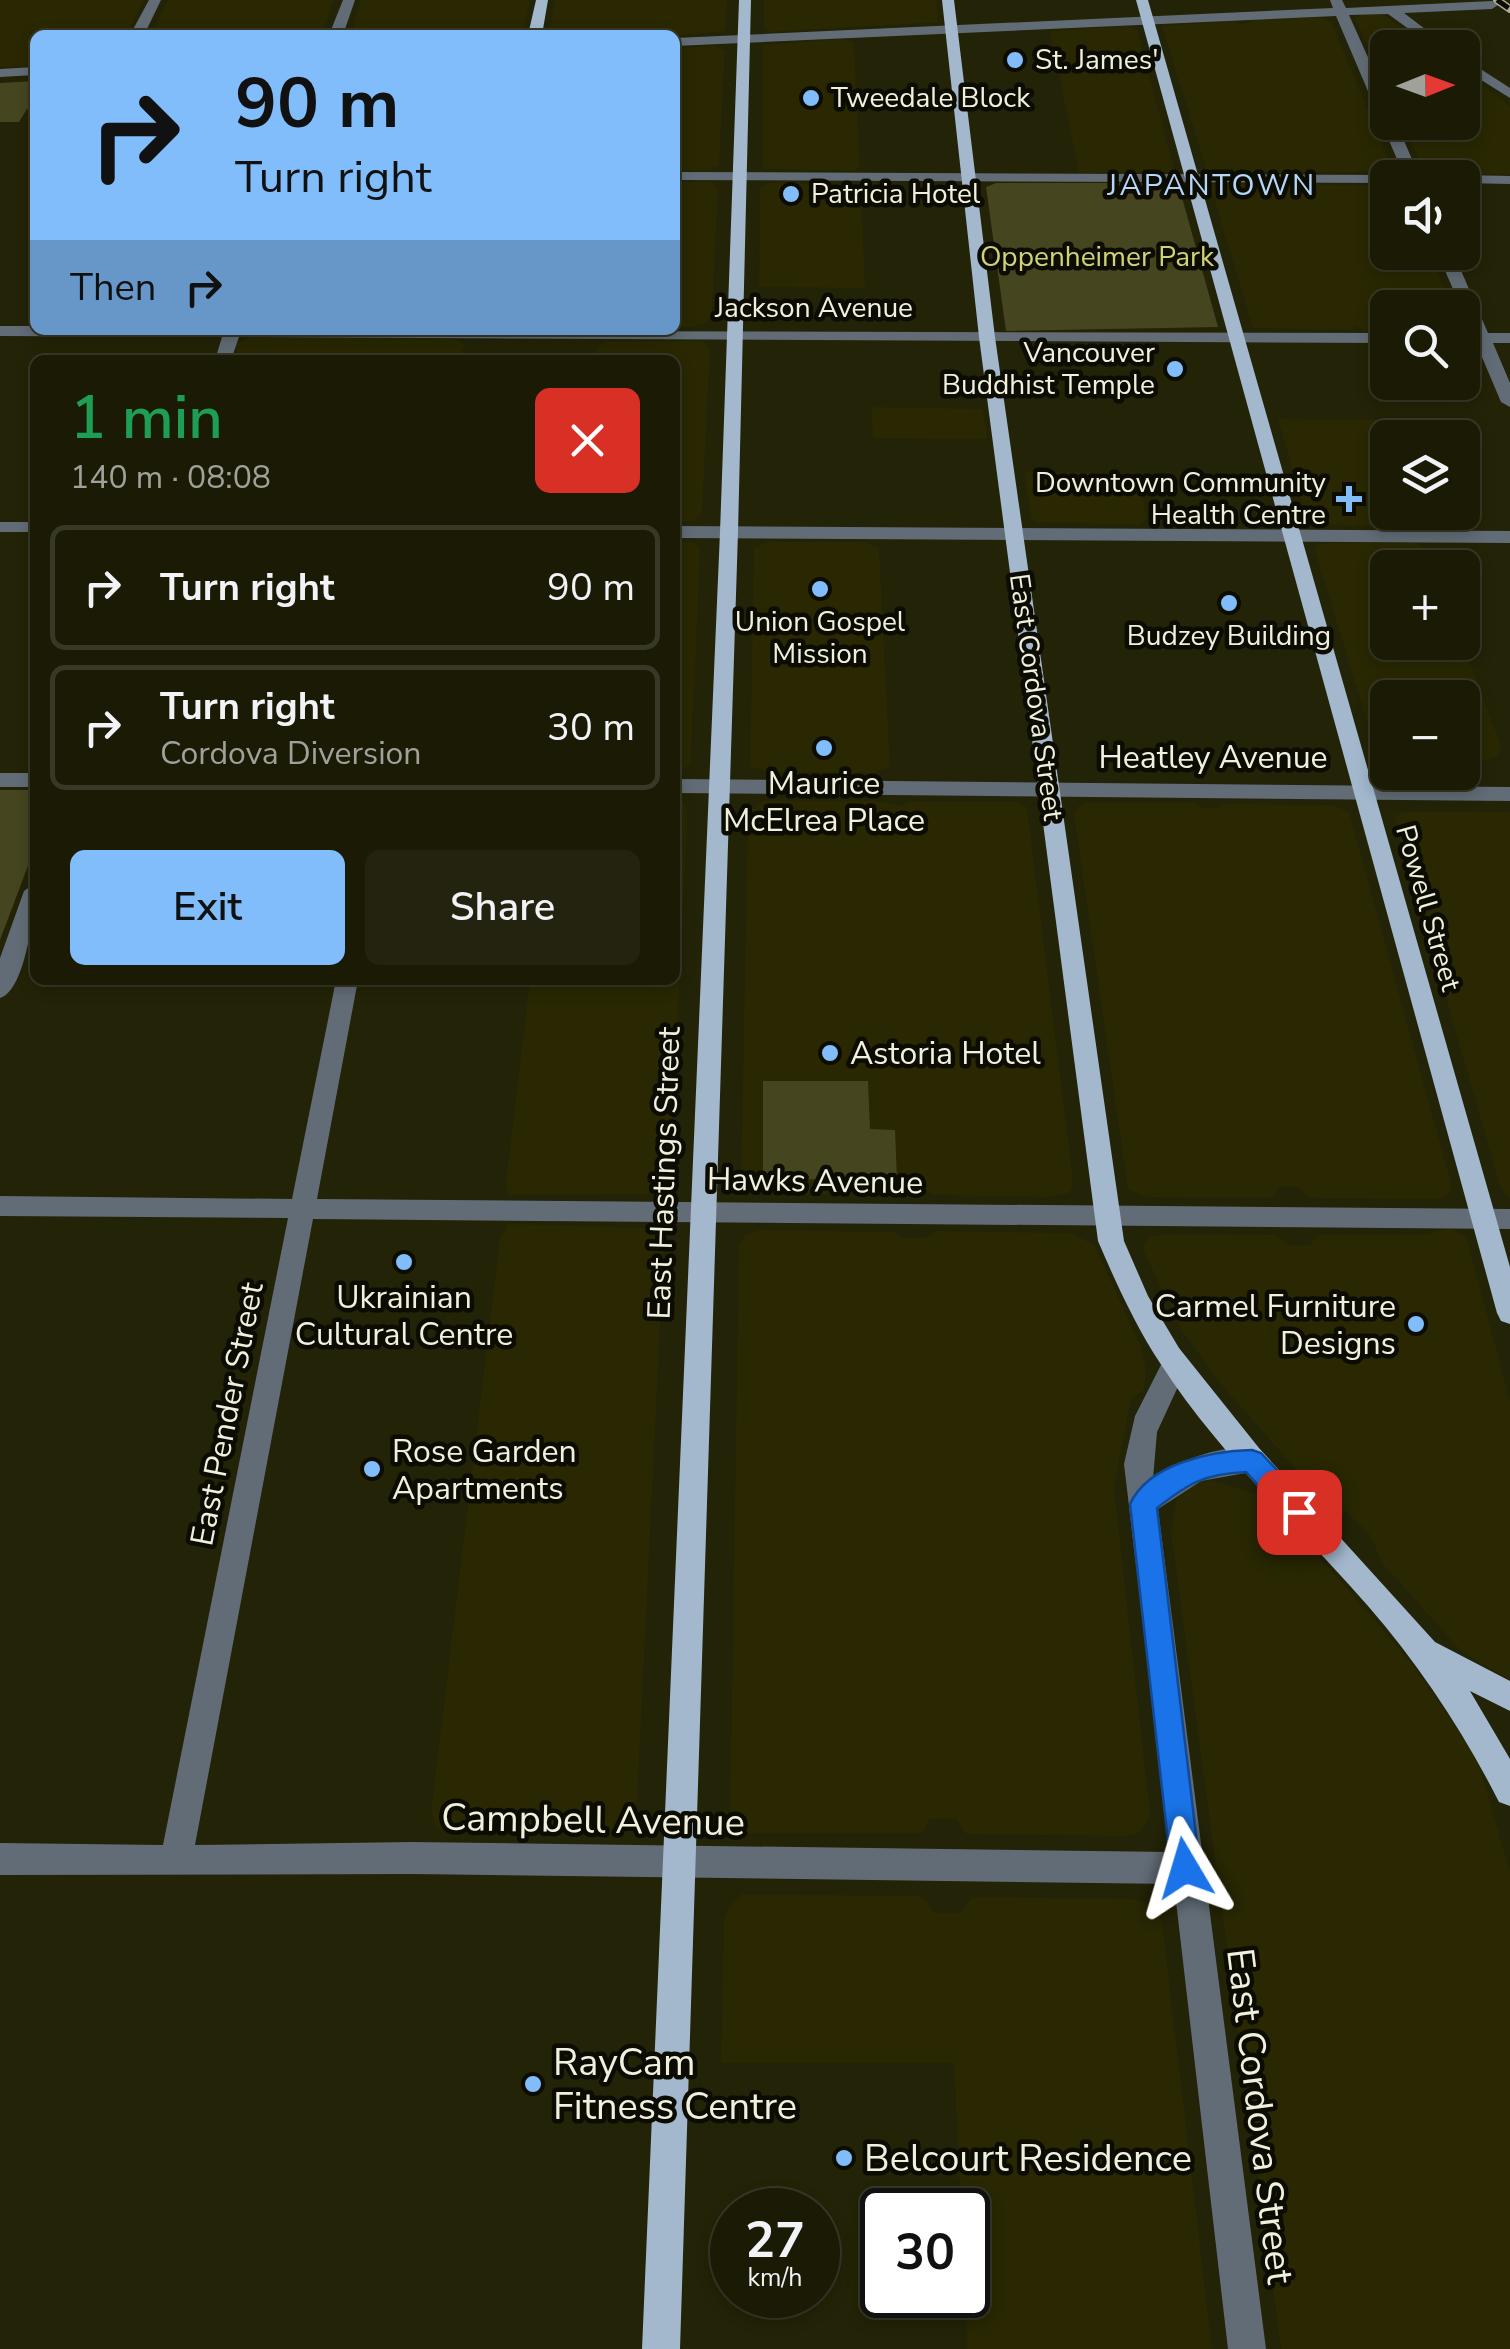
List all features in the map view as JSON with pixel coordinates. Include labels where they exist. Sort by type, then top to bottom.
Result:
[{"type":"main road","points":[[536,30],[542,0]]},
{"type":"main road","name":"East Hastings Street","points":[[661,2349],[729,532],[745,0]]},
{"type":"main road","name":"East Cordova Street","points":[[948,0],[987,337],[1107,1216],[1127,1286],[1176,1366],[1252,1461],[1422,1648]]},
{"type":"main road","name":"Powell Street","points":[[1142,0],[1364,791],[1497,1219],[1510,1313]]},
{"type":"main road","points":[[1422,1648],[1480,1684],[1510,1697]]},
{"type":"main road","points":[[1422,1648],[1472,1719],[1510,1792]]},
{"type":"street","points":[[140,30],[155,0]]},
{"type":"street","points":[[338,30],[348,0]]},
{"type":"street","points":[[680,42],[1148,20],[1338,6],[1390,9],[1492,5]]},
{"type":"street","points":[[1338,6],[1370,80]]},
{"type":"street","points":[[1390,9],[1419,30]]},
{"type":"street","points":[[0,73],[30,71]]},
{"type":"street","points":[[1480,73],[1510,94]]},
{"type":"street","points":[[680,176],[1370,179]]},
{"type":"street","points":[[1480,179],[1510,180]]},
{"type":"street","points":[[1454,270],[1510,402]]},
{"type":"street","name":"Jackson Avenue","points":[[0,331],[30,331]]},
{"type":"street","name":"Jackson Avenue","points":[[395,335],[1370,338]]},
{"type":"street","points":[[1482,338],[1510,338]]},
{"type":"street","points":[[0,527],[30,527]]},
{"type":"street","points":[[680,532],[1510,536]]},
{"type":"street","points":[[0,780],[30,780]]},
{"type":"street","name":"Heatley Avenue","points":[[680,786],[1510,794]]},
{"type":"street","points":[[0,990],[30,906]]},
{"type":"street","name":"East Pender Street","points":[[176,1861],[346,985]]},
{"type":"street","name":"Hawks Avenue","points":[[0,1206],[1497,1219]]},
{"type":"street","name":"East Cordova Street","points":[[1176,1366],[1140,1437],[1134,1471],[1143,1504],[1246,2349]]},
{"type":"street","points":[[1143,1504],[1183,1473],[1218,1462],[1252,1461]]},
{"type":"street","name":"Campbell Avenue","points":[[0,1859],[412,1858],[1185,1868]]},
{"type":"shaded area","points":[[0,0],[144,0],[129,30],[30,30],[30,66],[0,67]]},
{"type":"shaded area","points":[[168,0],[334,0],[324,30],[153,30]]},
{"type":"shaded area","points":[[361,0],[530,0],[524,30],[352,30]]},
{"type":"shaded area","points":[[555,0],[727,0],[725,31],[680,36],[680,30],[549,30]]},
{"type":"shaded area","points":[[764,0],[936,0],[938,22],[769,32],[764,28]]},
{"type":"shaded area","points":[[1384,15],[1406,30],[1370,30],[1370,52],[1355,18]]},
{"type":"shaded area","points":[[1320,17],[1331,21],[1370,114],[1370,140],[1381,140],[1389,160],[1370,160],[1370,172],[1207,172],[1162,26],[1233,21],[1242,25],[1254,20]]},
{"type":"shaded area","points":[[1125,26],[1137,30],[1175,172],[1079,173],[1050,31]]},
{"type":"shaded area","points":[[842,39],[854,42],[860,167],[853,171],[763,169],[763,45]]},
{"type":"shaded area","points":[[714,46],[725,50],[719,165],[710,170],[680,171],[680,48]]},
{"type":"shaded area","points":[[1480,84],[1510,106],[1510,174],[1480,174],[1480,160],[1419,160],[1410,140],[1480,140]]},
{"type":"shaded area","points":[[680,182],[712,182],[718,189],[712,314],[706,323],[680,327]]},
{"type":"shaded area","points":[[771,182],[861,186],[865,288],[759,287],[760,187]]},
{"type":"shaded area","points":[[1370,185],[1370,270],[1436,270],[1445,290],[1370,290],[1370,331],[1355,326],[1350,330],[1253,328],[1210,186]]},
{"type":"shaded area","points":[[250,337],[455,339],[465,344],[461,355],[235,355],[237,343]]},
{"type":"shaded area","points":[[694,341],[706,343],[710,350],[702,512],[693,521],[680,522],[680,355],[597,355],[598,346],[607,342]]},
{"type":"shaded area","points":[[871,407],[983,409],[987,439],[873,438]]},
{"type":"shaded area","points":[[1278,419],[1387,420],[1370,420],[1370,526],[1308,524]]},
{"type":"shaded area","points":[[1024,472],[1138,473],[1147,518],[1139,525],[1036,522],[1031,517]]},
{"type":"shaded area","points":[[680,542],[695,543],[700,549],[688,766],[680,770]]},
{"type":"shaded area","points":[[767,542],[864,542],[879,548],[890,767],[872,773],[765,772],[750,766],[754,548]]},
{"type":"shaded area","points":[[1417,543],[1428,549],[1370,550],[1370,660],[1469,660],[1476,680],[1370,680],[1370,731],[1316,545]]},
{"type":"shaded area","points":[[1480,690],[1501,746],[1497,756],[1480,760]]},
{"type":"shaded area","points":[[680,800],[688,811],[680,966]]},
{"type":"shaded area","points":[[763,801],[875,801],[901,806],[909,802],[1017,802],[1027,807],[1073,1181],[1070,1193],[1050,1197],[933,1195],[922,1186],[901,1185],[891,1195],[758,1194],[741,1185],[748,811]]},
{"type":"shaded area","points":[[1193,803],[1202,808],[1219,808],[1223,804],[1332,805],[1349,812],[1451,1183],[1450,1193],[1438,1199],[1310,1198],[1298,1187],[1279,1187],[1272,1198],[1147,1197],[1128,1190],[1074,814],[1078,806]]},
{"type":"shaded area","points":[[1510,812],[1510,1199],[1501,1189],[1395,822],[1397,815]]},
{"type":"shaded area","points":[[529,985],[679,985],[669,1180],[662,1188],[646,1194],[508,1195],[506,1182]]},
{"type":"shaded area","points":[[509,1224],[645,1228],[659,1235],[664,1243],[637,1804],[629,1821],[609,1832],[437,1829],[431,1812],[500,1238]]},
{"type":"shaded area","points":[[1449,1228],[1466,1237],[1510,1400],[1510,1680],[1462,1652],[1382,1563],[1370,1535],[1345,1511],[1342,1517],[1338,1516],[1224,1388],[1182,1331],[1142,1248],[1148,1237],[1163,1234],[1276,1235],[1289,1245],[1310,1245],[1317,1235],[1423,1235]]},
{"type":"shaded area","points":[[759,1230],[894,1232],[902,1238],[926,1238],[936,1231],[1072,1233],[1094,1245],[1140,1344],[1146,1367],[1144,1390],[1131,1399],[1114,1487],[1150,1815],[1141,1832],[1124,1836],[966,1834],[956,1819],[929,1819],[923,1833],[747,1833],[730,1821],[739,1244],[745,1235]]},
{"type":"shaded area","points":[[1211,1480],[1256,1494],[1283,1515],[1413,1665],[1477,1758],[1510,1871],[1510,2349],[1281,2349],[1171,1532],[1177,1495],[1199,1481]]},
{"type":"shaded area","points":[[742,1894],[918,1896],[927,1900],[933,1913],[960,1913],[972,1897],[1133,1899],[1152,1904],[1162,1921],[1212,2349],[967,2349],[967,2318],[990,2318],[990,2188],[960,2188],[954,2063],[721,2063],[724,1921],[728,1908]]},
{"type":"green space","points":[[30,81],[30,109],[19,122],[0,122],[0,83]]},
{"type":"green space","name":"Oppenheimer Park","points":[[996,183],[1178,183],[1218,327],[1006,331],[986,187]]},
{"type":"green space","points":[[0,790],[30,790],[30,860],[0,940]]},
{"type":"green space","points":[[763,1081],[868,1081],[870,1129],[895,1130],[897,1180],[763,1179]]},
{"type":"railway","points":[[1497,0],[1510,9]]},
{"type":"place","name":"St. James'","points":[[1015,60]]},
{"type":"place","name":"Tweedale Block","points":[[811,98]]},
{"type":"place","name":"Patricia Hotel","points":[[791,194]]},
{"type":"place","name":"Vancouver Buddhist Temple","points":[[1175,369]]},
{"type":"place","name":"Downtown Community Health Centre","points":[[1349,499]]},
{"type":"place","name":"Union Gospel Mission","points":[[820,589]]},
{"type":"place","name":"Budzey Building","points":[[1229,603]]},
{"type":"place","name":"Maurice McElrea Place","points":[[824,748]]},
{"type":"place","name":"Astoria Hotel","points":[[830,1053]]},
{"type":"place","name":"Ukrainian Cultural Centre","points":[[404,1262]]},
{"type":"place","name":"Carmel Furniture Designs","points":[[1416,1324]]},
{"type":"place","name":"Rose Garden Apartments","points":[[372,1469]]},
{"type":"place","name":"RayCam Fitness Centre","points":[[533,2084]]},
{"type":"place","name":"Belcourt Residence","points":[[844,2158]]},
{"type":"district","name":"JAPANTOWN","points":[[1212,185]]},
{"type":"route","points":[[1185,1868],[1143,1504],[1183,1473],[1218,1462],[1252,1461],[1299,1512]]}]
